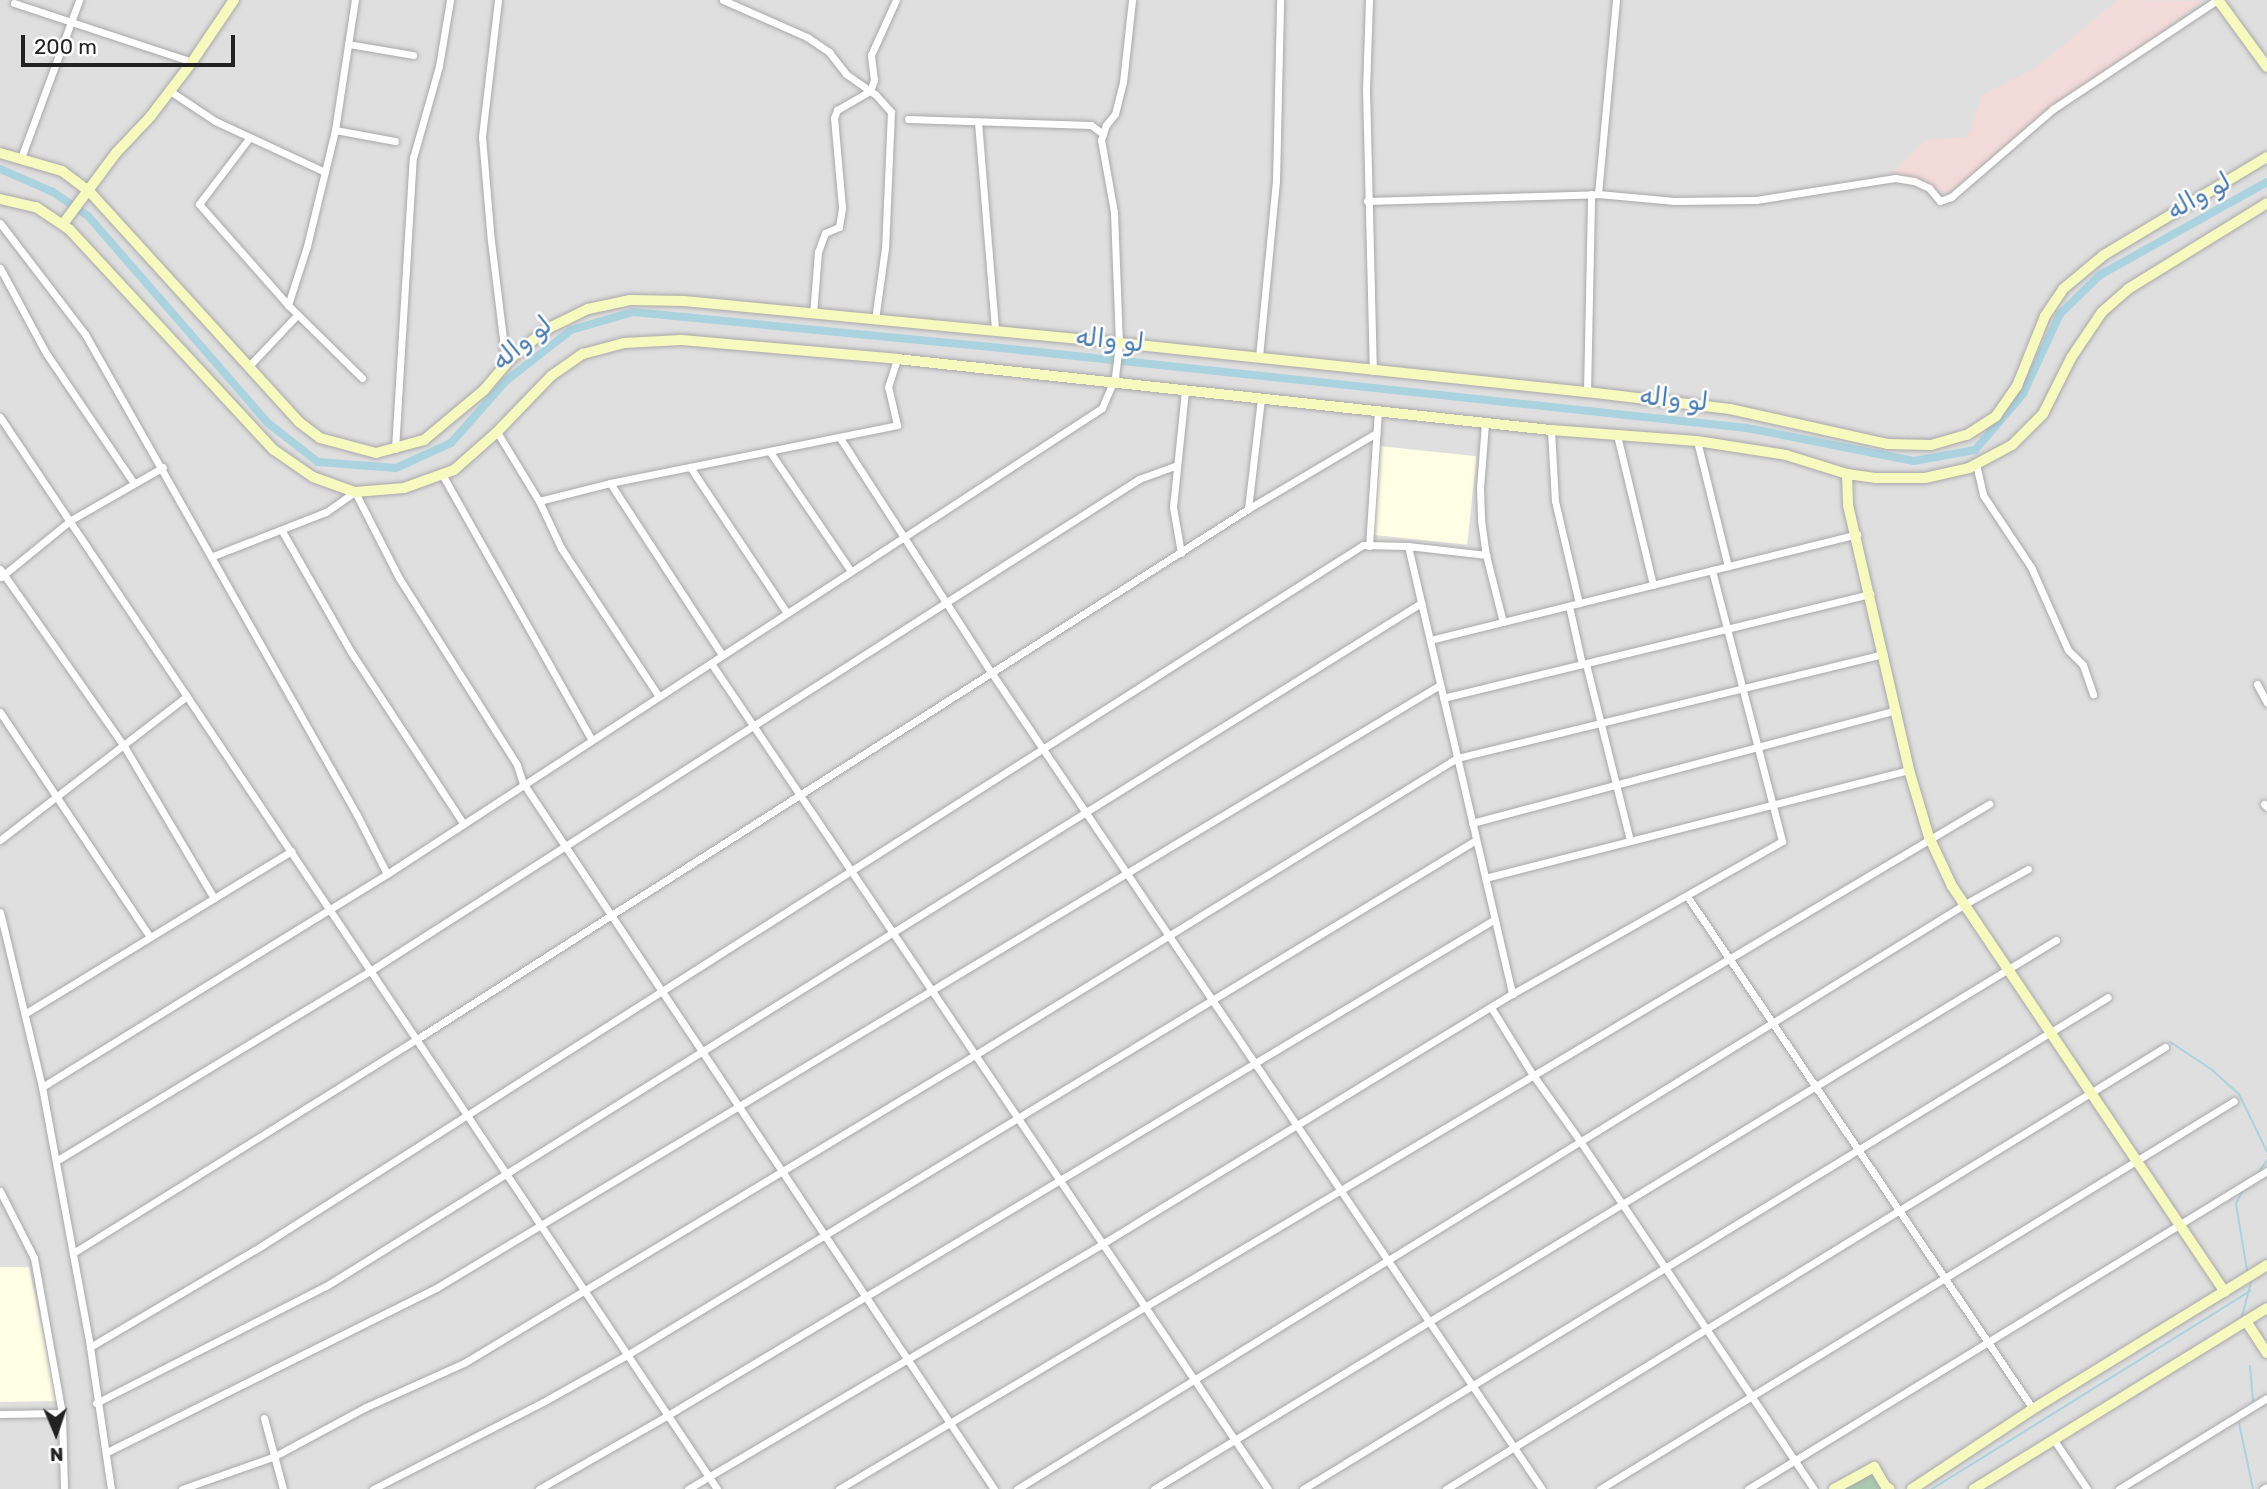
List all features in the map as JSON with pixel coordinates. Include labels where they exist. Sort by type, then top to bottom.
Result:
[{"type":"street","points":[[21,158],[79,0]]},
{"type":"street","points":[[64,222],[116,153],[170,91],[234,0]]},
{"type":"street","points":[[288,305],[307,246],[335,130],[355,0]]},
{"type":"street","points":[[395,449],[413,158],[439,66],[450,0]]},
{"type":"street","points":[[498,0],[482,137],[506,364]]},
{"type":"street","points":[[723,0],[807,37],[829,52],[846,74],[870,91],[891,112],[885,248],[875,320]]},
{"type":"street","points":[[813,314],[818,252],[825,233],[839,226],[842,207],[834,118],[837,110],[870,91],[874,80],[871,55],[896,0]]},
{"type":"street","points":[[42,1087],[387,874],[1102,408],[1115,380],[1119,347],[1114,212],[1101,140],[1115,114],[1123,82],[1132,0]]},
{"type":"street","points":[[1259,357],[1276,182],[1280,0]]},
{"type":"street","points":[[1369,0],[1366,89],[1367,201],[1373,371]]},
{"type":"street","points":[[1587,392],[1595,194],[1616,0]]},
{"type":"street","points":[[1367,201],[1595,194],[1675,201],[1756,200],[1895,178],[1914,181],[1929,188],[1940,201],[1951,197],[2053,109],[2218,0],[2267,66]]},
{"type":"street","points":[[14,3],[192,62]]},
{"type":"street","points":[[348,44],[413,54]]},
{"type":"street","points":[[170,91],[215,121],[325,172]]},
{"type":"street","points":[[908,119],[1091,125],[1103,134]]},
{"type":"street","points":[[978,122],[995,331]]},
{"type":"street","points":[[335,130],[395,142]]},
{"type":"street","points":[[250,137],[199,204],[297,315],[362,378]]},
{"type":"street","points":[[0,153],[62,171],[299,422],[320,438],[376,453],[424,440],[484,390],[506,364],[547,330],[588,309],[629,300],[684,301],[995,331],[1119,347],[1259,357],[1587,392],[1730,409],[1888,444],[1931,445],[1967,435],[1996,416],[2017,386],[2045,316],[2063,289],[2104,255],[2267,157]]},
{"type":"street","points":[[0,199],[36,207],[64,222],[274,450],[313,477],[355,492],[404,488],[443,476],[467,461],[566,365],[583,354],[624,343],[681,340],[1115,380],[1485,424],[1698,441],[1787,455],[1847,474],[1875,478],[1925,478],[1976,464],[2012,445],[2043,414],[2084,336],[2119,297],[2267,203]]},
{"type":"street","points":[[0,223],[85,334],[213,556],[387,874]]},
{"type":"street","points":[[0,268],[46,353],[133,482]]},
{"type":"street","points":[[249,366],[297,315]]},
{"type":"street","points":[[539,501],[610,483],[897,425],[888,387],[897,359]]},
{"type":"street","points":[[1181,553],[1173,507],[1175,466],[1185,390]]},
{"type":"street","points":[[1248,509],[1261,399]]},
{"type":"street","points":[[1369,545],[1378,412]]},
{"type":"street","points":[[0,417],[718,1489]]},
{"type":"street","points":[[1485,424],[1480,488],[1486,555],[1503,622]]},
{"type":"street","points":[[1551,430],[1555,501],[1579,603]]},
{"type":"street","points":[[498,432],[539,501],[561,548],[609,625],[658,695]]},
{"type":"street","points":[[73,1253],[417,1038],[1248,509],[1376,433]]},
{"type":"street","points":[[1617,435],[1653,585]]},
{"type":"street","points":[[840,438],[903,540],[991,672],[1542,1489]]},
{"type":"street","points":[[1698,441],[1728,566]]},
{"type":"street","points":[[770,452],[851,571]]},
{"type":"street","points":[[1976,464],[1983,495],[2031,567],[2068,650],[2083,665],[2093,694]]},
{"type":"street","points":[[56,1161],[370,971],[1139,479],[1175,466]]},
{"type":"street","points":[[163,467],[71,520],[1,574],[124,746],[214,898]]},
{"type":"street","points":[[690,467],[787,612]]},
{"type":"street","points":[[1847,474],[1848,505],[1871,594],[1909,770],[1929,837],[1952,886],[2010,968],[2225,1292]]},
{"type":"street","points":[[443,476],[591,739]]},
{"type":"street","points":[[610,483],[722,655]]},
{"type":"street","points":[[213,556],[326,512],[355,492]]},
{"type":"street","points":[[355,492],[399,578],[517,765],[523,783],[994,1489]]},
{"type":"street","points":[[282,531],[351,652],[463,823]]},
{"type":"street","points":[[1430,640],[1857,534]]},
{"type":"street","points":[[90,1347],[255,1250],[1363,545],[1408,546],[1486,555]]},
{"type":"street","points":[[1408,546],[1512,994]]},
{"type":"street","points":[[688,1489],[1102,1244],[1492,1009],[1512,994],[1783,841],[1712,570]]},
{"type":"street","points":[[1443,698],[1871,594]]},
{"type":"street","points":[[96,1403],[326,1286],[1421,603]]},
{"type":"street","points":[[1569,606],[1630,841]]},
{"type":"street","points":[[182,1489],[275,1456],[366,1407],[464,1363],[782,1173],[1457,758],[1884,654]]},
{"type":"street","points":[[711,663],[1268,1489]]},
{"type":"street","points":[[2257,684],[2267,703]]},
{"type":"street","points":[[107,1452],[436,1288],[933,992],[1440,685]]},
{"type":"street","points":[[0,841],[187,696]]},
{"type":"street","points":[[1472,823],[1896,710]]},
{"type":"street","points":[[0,712],[150,937]]},
{"type":"street","points":[[1485,878],[1909,770]]},
{"type":"street","points":[[839,1489],[1730,959],[1929,837],[1989,804]]},
{"type":"street","points":[[373,1489],[543,1402],[627,1354],[1476,840]]},
{"type":"street","points":[[26,1013],[291,851]]},
{"type":"street","points":[[1017,1489],[1965,904],[2028,869]]},
{"type":"street","points":[[1686,896],[2033,1409]]},
{"type":"street","points":[[0,912],[42,1087],[90,1347],[96,1403],[107,1452],[111,1489]]},
{"type":"street","points":[[539,1489],[668,1415],[1495,919]]},
{"type":"street","points":[[1154,1489],[2056,940]]},
{"type":"street","points":[[1303,1489],[2108,997]]},
{"type":"street","points":[[1492,1009],[1532,1076],[1623,1203],[1814,1489]]},
{"type":"street","points":[[1446,1489],[2165,1047]]},
{"type":"street","points":[[1600,1489],[2234,1101]]},
{"type":"street","points":[[1748,1489],[2267,1171]]},
{"type":"street","points":[[0,1191],[34,1258],[62,1413],[64,1489]]},
{"type":"street","points":[[1912,1489],[2033,1409],[2267,1265]]},
{"type":"street","points":[[1974,1489],[2267,1308]]},
{"type":"street","points":[[2246,1321],[2267,1353]]},
{"type":"street","points":[[2119,1489],[2267,1398]]},
{"type":"street","points":[[0,1415],[62,1413]]},
{"type":"street","points":[[264,1418],[283,1489]]},
{"type":"street","points":[[2054,1440],[2087,1489]]},
{"type":"street","points":[[1834,1489],[1874,1467],[1886,1488],[1891,1489]]},
{"type":"shaded area","points":[[0,0],[2267,0],[2267,1489],[0,1489]]},
{"type":"shaded area","points":[[2118,0],[2202,1],[1947,194],[1893,173],[1925,140],[1967,137],[1982,95],[2037,67]]},
{"type":"shaded area","points":[[1379,446],[1476,456],[1467,545],[1370,535]]},
{"type":"shaded area","points":[[0,1267],[29,1267],[57,1401],[0,1402]]},
{"type":"shaded area","points":[[1873,1472],[1888,1489],[1843,1489]]},
{"type":"waterway","name":"لو واله","points":[[0,169],[53,192],[88,216],[268,423],[318,462],[396,468],[451,443],[507,380],[571,330],[633,312],[1001,348],[1747,428],[1914,461],[1975,450],[2023,394],[2060,314],[2100,275],[2267,182]]},
{"type":"waterway","points":[[2170,1042],[2211,1069],[2239,1094],[2267,1152]]},
{"type":"waterway","points":[[2258,1173],[2267,1160]]},
{"type":"waterway","points":[[2243,1190],[2236,1204],[2247,1270]]},
{"type":"waterway","points":[[2242,1316],[2251,1283]]},
{"type":"waterway","points":[[1932,1489],[2250,1291]]},
{"type":"waterway","points":[[2250,1366],[2253,1402]]},
{"type":"waterway","points":[[2239,1423],[2253,1489]]}]
